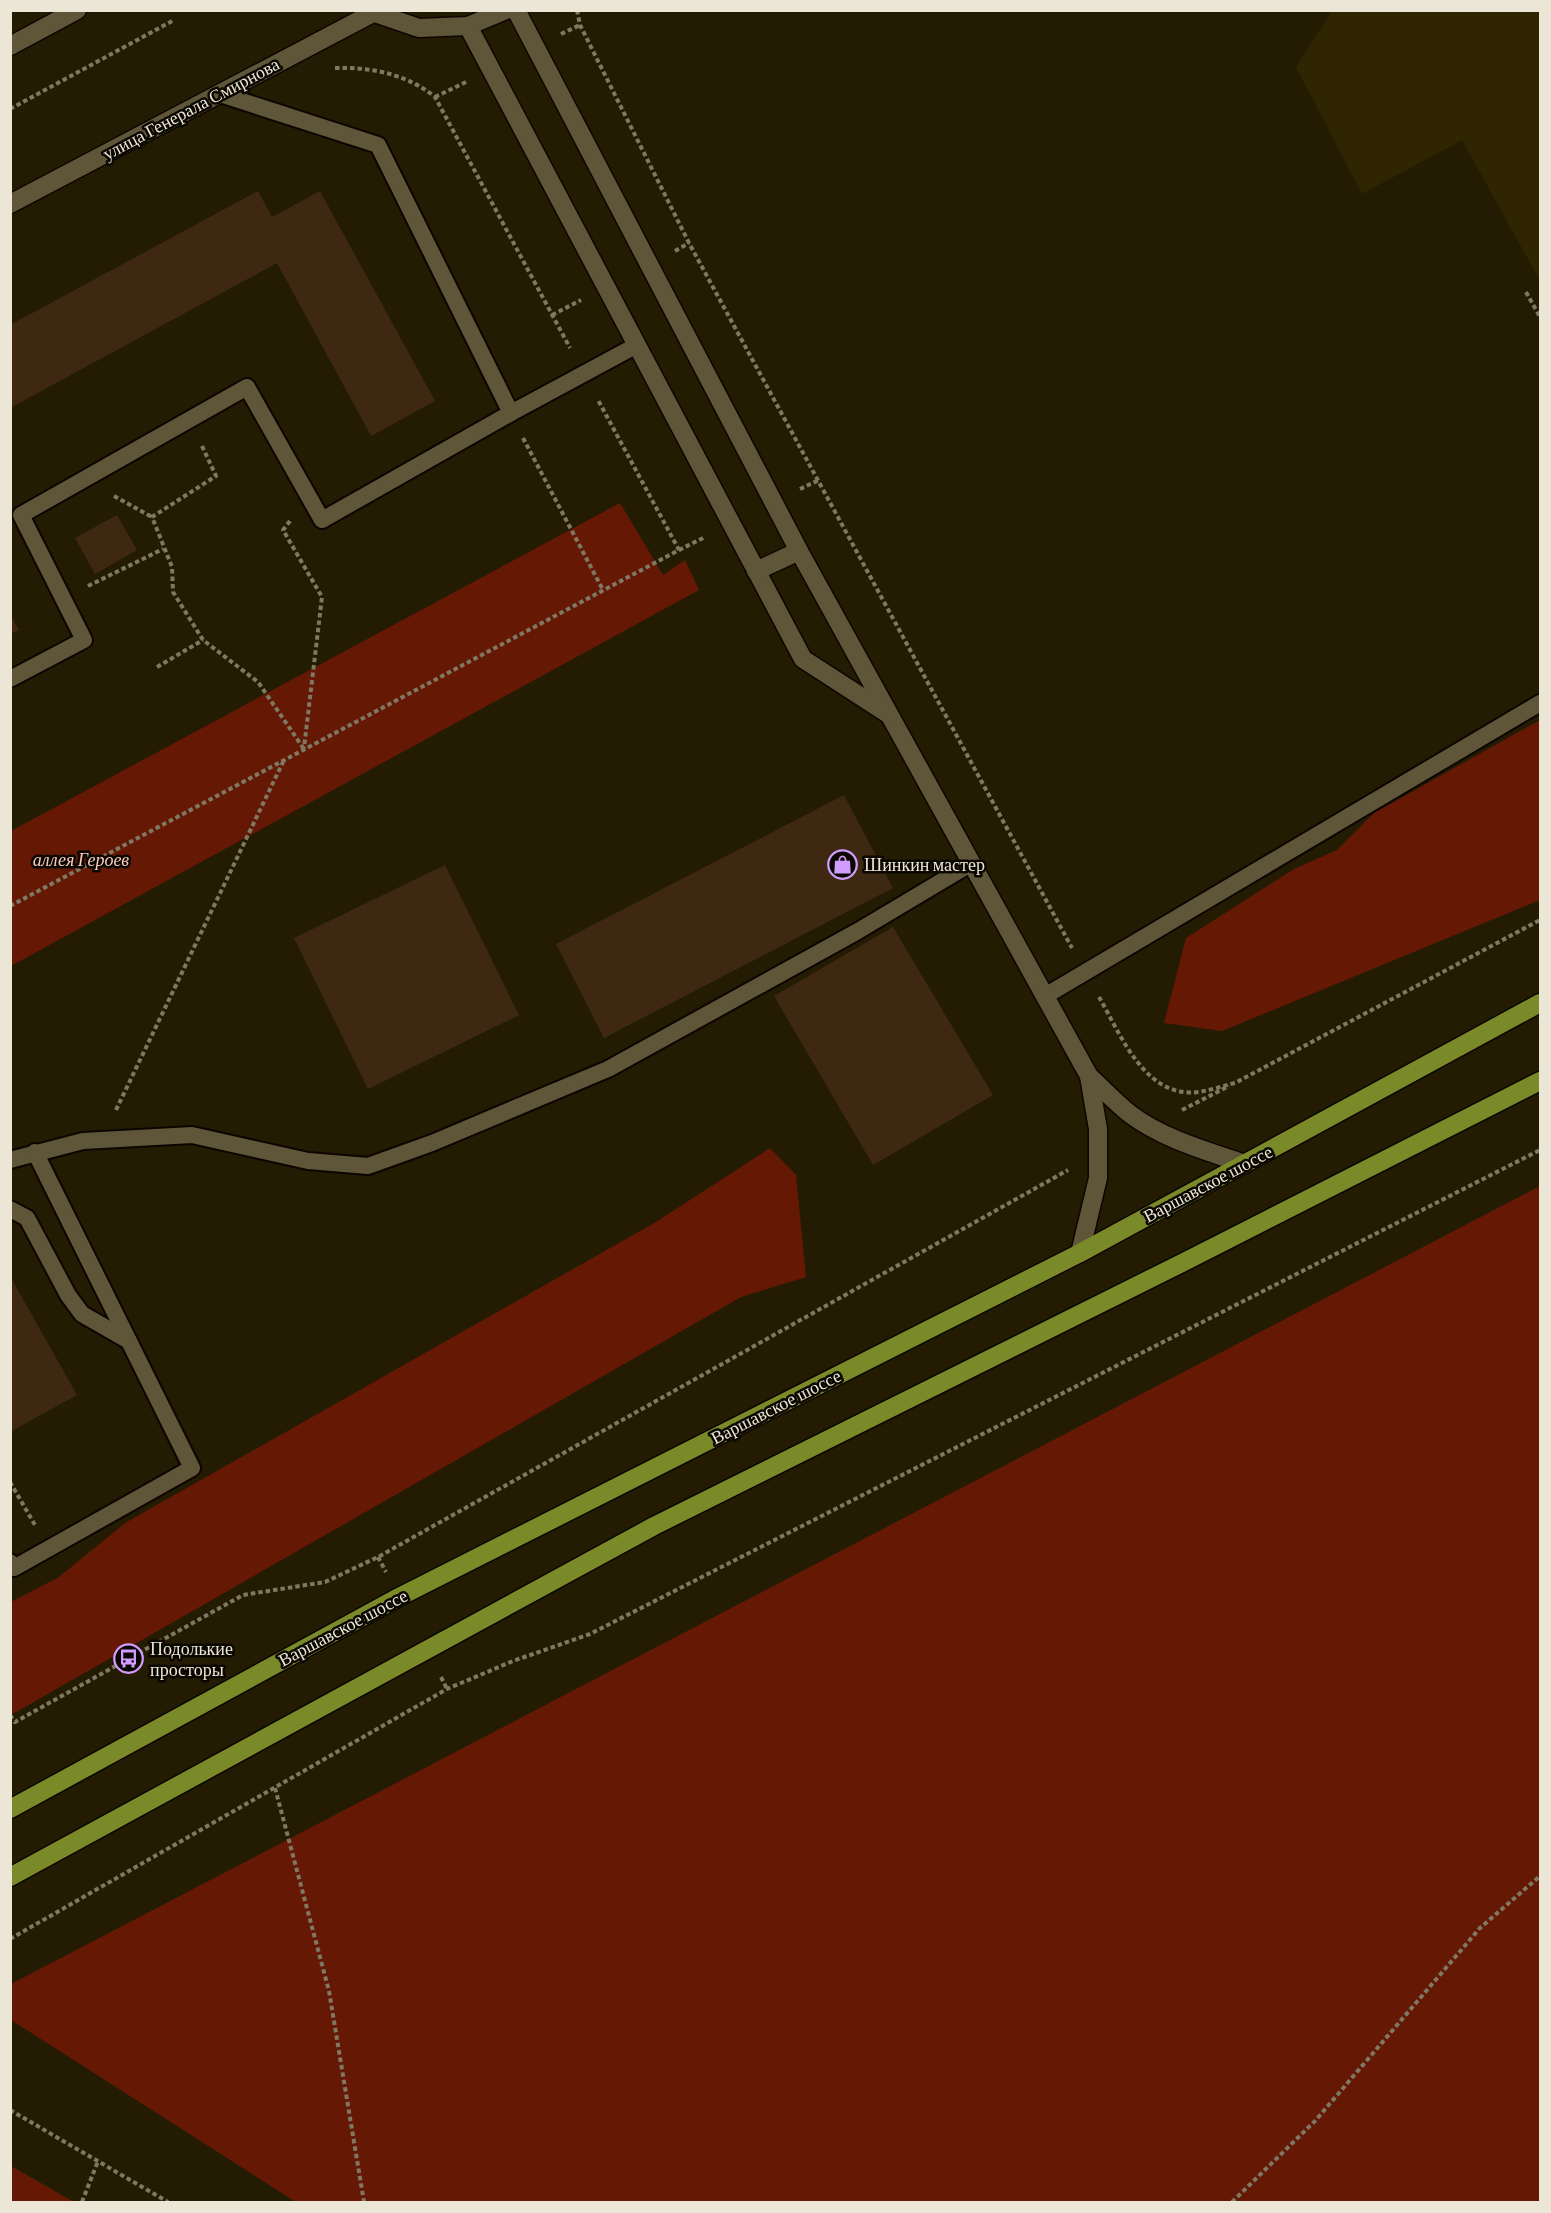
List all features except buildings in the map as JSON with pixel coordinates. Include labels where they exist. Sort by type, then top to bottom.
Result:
[{"type":"main road","name":"Варшавское шоссе","points":[[10,1809],[399,1597],[1080,1253],[1540,1003]]},
{"type":"main road","points":[[10,1877],[654,1526],[1173,1268],[1540,1081]]},
{"type":"street","points":[[10,46],[77,10]]},
{"type":"street","points":[[369,12],[419,28],[468,26],[506,10]]},
{"type":"street","points":[[516,10],[799,551],[1089,1076],[1131,1115],[1150,1126],[1191,1146],[1245,1164]]},
{"type":"street","name":"улица Генерала Смирнова","points":[[10,204],[220,94],[369,12]]},
{"type":"street","points":[[468,26],[803,659],[890,715]]},
{"type":"street","points":[[756,571],[799,551]]},
{"type":"street","points":[[1080,1253],[1098,1178],[1098,1129],[1089,1076]]},
{"type":"lane","points":[[220,94],[378,145],[511,413]]},
{"type":"lane","points":[[10,679],[84,640],[21,515],[247,387],[322,520],[637,345]]},
{"type":"lane","points":[[1045,996],[1540,703]]},
{"type":"lane","points":[[10,1160],[83,1141],[192,1135],[308,1161],[368,1166],[432,1143],[608,1069],[858,931],[972,863]]},
{"type":"lane","points":[[10,1562],[14,1568],[192,1468],[36,1152]]},
{"type":"lane","points":[[10,1209],[27,1218],[68,1294],[82,1314],[129,1341]]},
{"type":"path","points":[[577,10],[579,25],[689,243],[1085,972],[1136,1061],[1161,1086],[1197,1092],[1235,1083]]},
{"type":"path","points":[[10,109],[174,20]]},
{"type":"path","points":[[1526,292],[1540,317]]},
{"type":"path","points":[[511,413],[603,590]]},
{"type":"path","points":[[152,517],[216,476],[190,419]]},
{"type":"path","points":[[83,479],[152,517],[172,567],[173,592],[203,640],[258,682],[304,749],[322,597],[283,530],[307,494]]},
{"type":"path","points":[[63,599],[163,549]]},
{"type":"path","points":[[157,667],[203,640]]},
{"type":"path","points":[[102,1140],[285,759]]},
{"type":"path","points":[[1150,1126],[1540,920]]},
{"type":"path","points":[[10,1938],[447,1689],[513,1661],[590,1634],[1540,1150]]},
{"type":"path","points":[[10,1715],[15,1722],[243,1595],[325,1582],[378,1557],[1098,1153]]},
{"type":"path","points":[[10,1482],[49,1549]]},
{"type":"path","points":[[275,1788],[329,1991],[364,2202]]},
{"type":"path","points":[[1232,2202],[1315,2121],[1480,1928],[1540,1876]]},
{"type":"path","points":[[10,2110],[168,2202]]},
{"type":"path","points":[[82,2202],[98,2161]]},
{"type":"shaded area","points":[[1332,11],[1540,11],[1540,281],[1462,140],[1362,194],[1296,67]]},
{"type":"green space","name":"аллея Героев","points":[[620,503],[663,575],[685,560],[699,590],[11,966],[11,831]]},
{"type":"green space","points":[[1540,720],[1540,900],[1222,1031],[1164,1023],[1186,938],[1294,869],[1337,850],[1374,813]]},
{"type":"green space","points":[[770,1148],[796,1175],[806,1277],[741,1297],[11,1715],[11,1602],[59,1577],[125,1523],[656,1222]]},
{"type":"green space","points":[[1540,1186],[1540,2202],[296,2202],[11,2020],[11,1984]]},
{"type":"green space","points":[[11,2166],[74,2202],[11,2202]]},
{"type":"place","name":"Шинкин мастер","points":[[843,865]]},
{"type":"place","name":"Подолькие просторы","points":[[129,1659]]}]
